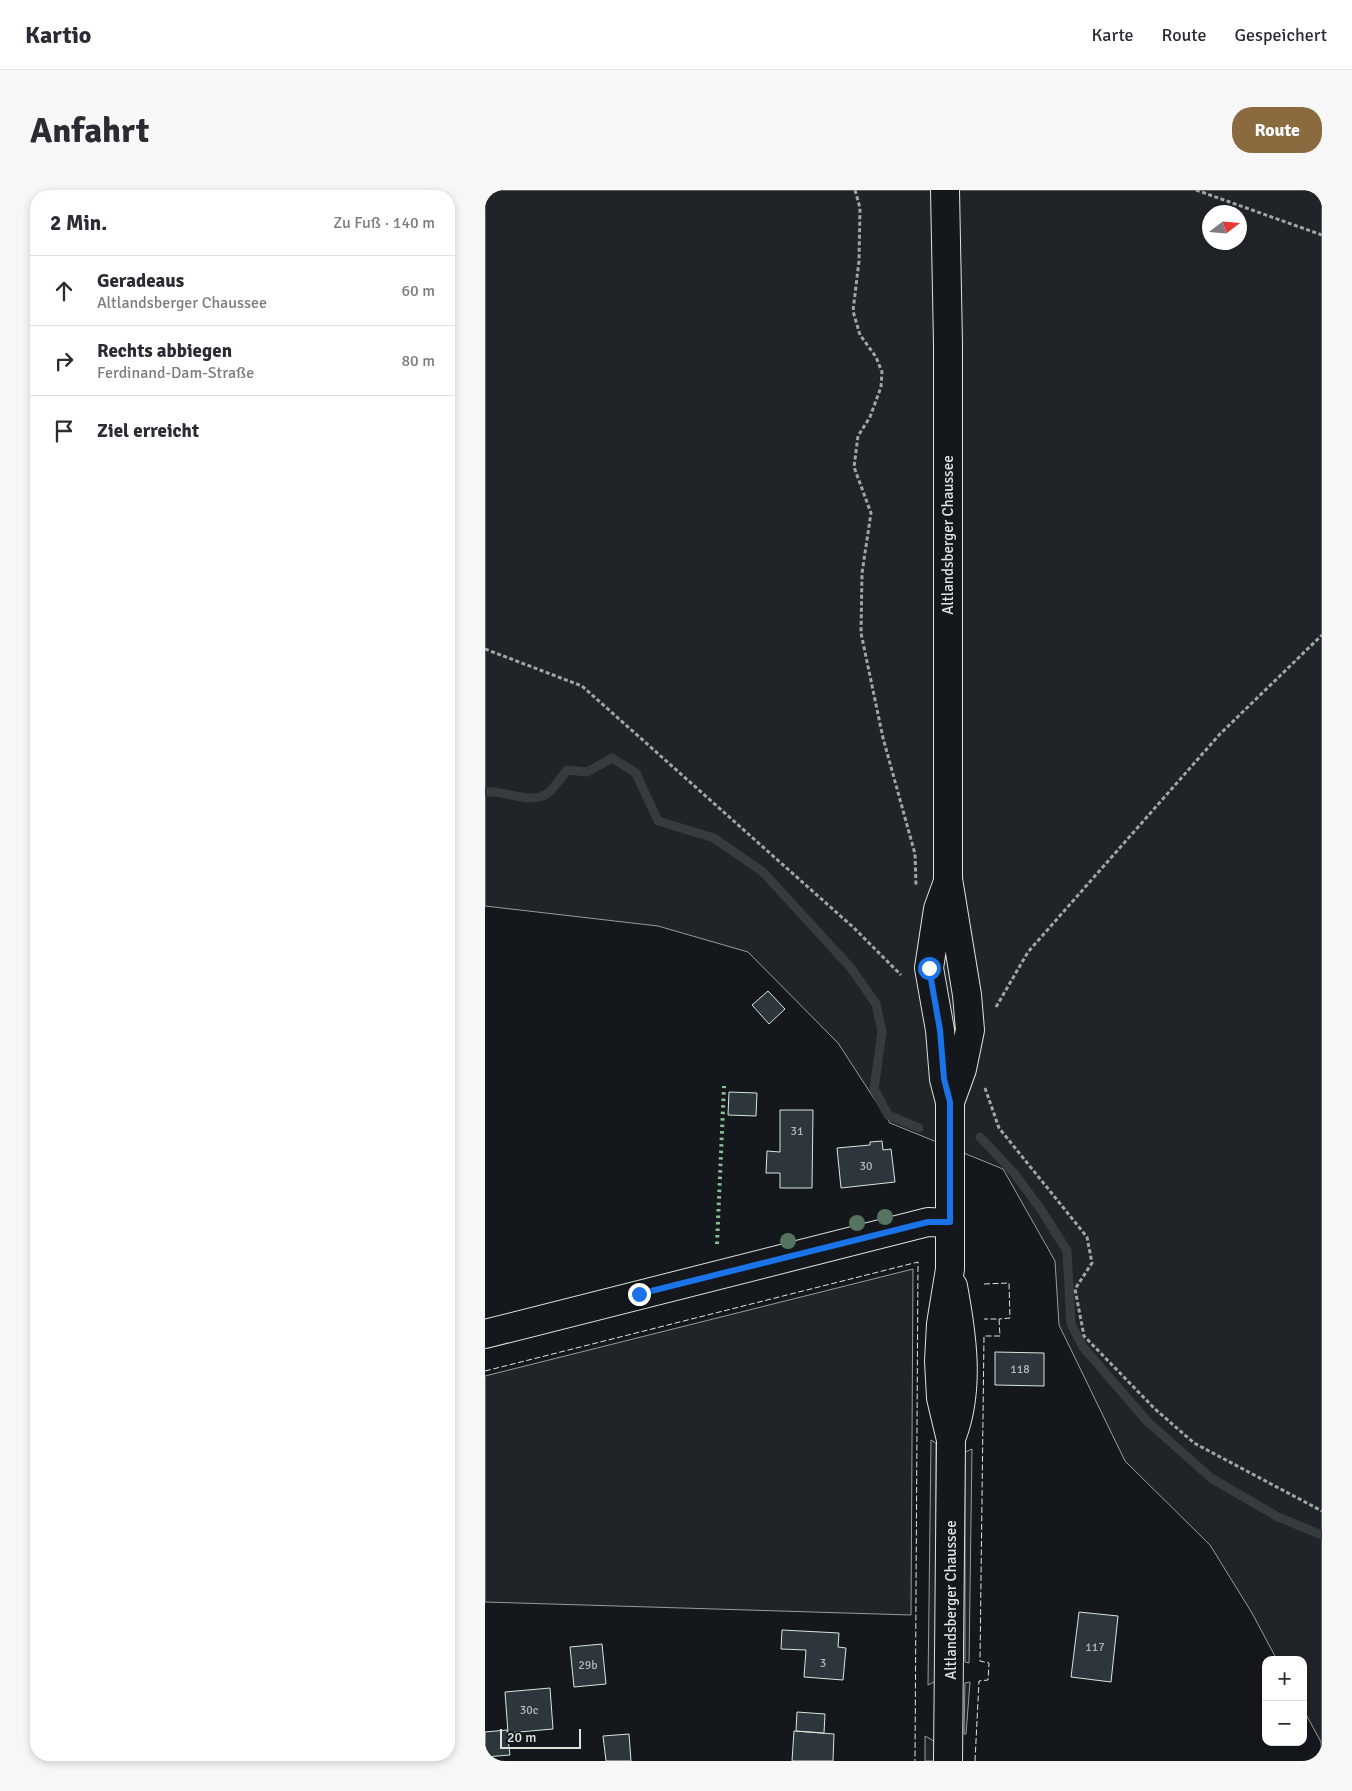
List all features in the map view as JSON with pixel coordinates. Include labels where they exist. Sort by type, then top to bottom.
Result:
[{"type":"main road","name":"Altlandsberger Chaussee","points":[[945,190],[948,344],[949,879],[967,995],[969,1030],[962,1070],[950,1102],[950,1270],[941,1324],[939,1361],[941,1398],[951,1440],[948,1761]]},
{"type":"main road","points":[[485,1334],[928,1222],[950,1222]]},
{"type":"path","points":[[855,190],[860,208],[859,261],[853,311],[860,335],[876,357],[882,372],[881,387],[870,416],[859,436],[854,467],[871,513],[861,573],[861,633],[883,738],[915,854],[916,889]]},
{"type":"path","points":[[1196,190],[1322,235]]},
{"type":"path","points":[[993,1012],[1028,952],[1220,734],[1322,635]]},
{"type":"path","points":[[485,649],[582,686],[847,922],[907,981]]},
{"type":"path","points":[[984,1086],[999,1128],[1087,1236],[1092,1263],[1075,1289],[1084,1336],[1155,1409],[1194,1443],[1322,1511]]},
{"type":"shaded area","points":[[485,190],[1322,190],[1322,1758],[1321,1742],[1307,1716],[1307,1656],[1275,1656],[1252,1613],[1210,1545],[1125,1461],[1059,1325],[1055,1261],[1003,1169],[890,1123],[838,1043],[748,952],[658,926],[485,906]]},
{"type":"shaded area","points":[[913,1269],[911,1615],[485,1602],[485,1376]]},
{"type":"shaded area","points":[[931,1440],[936,1443],[936,1681],[928,1685]]},
{"type":"shaded area","points":[[972,1449],[969,1663],[965,1662],[965,1452]]},
{"type":"shaded area","points":[[970,1682],[966,1734],[964,1734],[965,1683]]},
{"type":"shaded area","points":[[925,1736],[934,1741],[934,1761],[925,1761]]},
{"type":"building","points":[[768,991],[785,1009],[769,1024],[752,1005]]},
{"type":"building","points":[[729,1092],[757,1093],[756,1116],[728,1115]]},
{"type":"building","points":[[780,1110],[813,1110],[812,1188],[780,1188],[780,1173],[766,1173],[767,1151],[780,1152]]},
{"type":"building","points":[[882,1141],[883,1150],[891,1149],[895,1182],[841,1188],[837,1148],[870,1145],[870,1142]]},
{"type":"building","points":[[995,1352],[1044,1353],[1044,1386],[995,1385]]},
{"type":"building","points":[[1079,1612],[1118,1616],[1111,1682],[1071,1677]]},
{"type":"building","points":[[782,1630],[839,1633],[838,1647],[846,1648],[843,1680],[804,1677],[806,1650],[781,1649]]},
{"type":"building","points":[[602,1644],[606,1684],[574,1687],[570,1647]]},
{"type":"building","points":[[550,1688],[553,1729],[508,1733],[505,1692]]},
{"type":"building","points":[[797,1712],[825,1714],[824,1733],[796,1731]]},
{"type":"building","points":[[507,1730],[510,1755],[485,1757],[485,1732]]},
{"type":"building","points":[[794,1731],[834,1734],[833,1761],[792,1761]]},
{"type":"building","points":[[629,1734],[631,1761],[606,1761],[603,1736]]},
{"type":"waterway","points":[[485,792],[524,798],[539,797],[550,792],[567,770],[587,772],[612,758],[636,773],[658,821],[714,838],[763,872],[851,968],[876,1004],[882,1032],[874,1089],[888,1115],[919,1128]]},
{"type":"waterway","points":[[980,1137],[1014,1173],[1042,1211],[1067,1251],[1071,1324],[1083,1347],[1147,1421],[1211,1478],[1278,1517],[1322,1535]]},
{"type":"hedge","points":[[717,1244],[724,1086]]},
{"type":"fence","points":[[485,1371],[918,1262],[915,1761]]},
{"type":"fence","points":[[984,1284],[1009,1283],[1010,1318],[999,1319]]},
{"type":"fence","points":[[975,1761],[979,1681],[988,1680],[989,1663],[980,1661],[984,1336],[1000,1336],[999,1319],[984,1319]]},
{"type":"route","points":[[639,1294],[928,1222],[950,1222],[950,1102],[944,1079],[940,1030],[929,968]]}]
